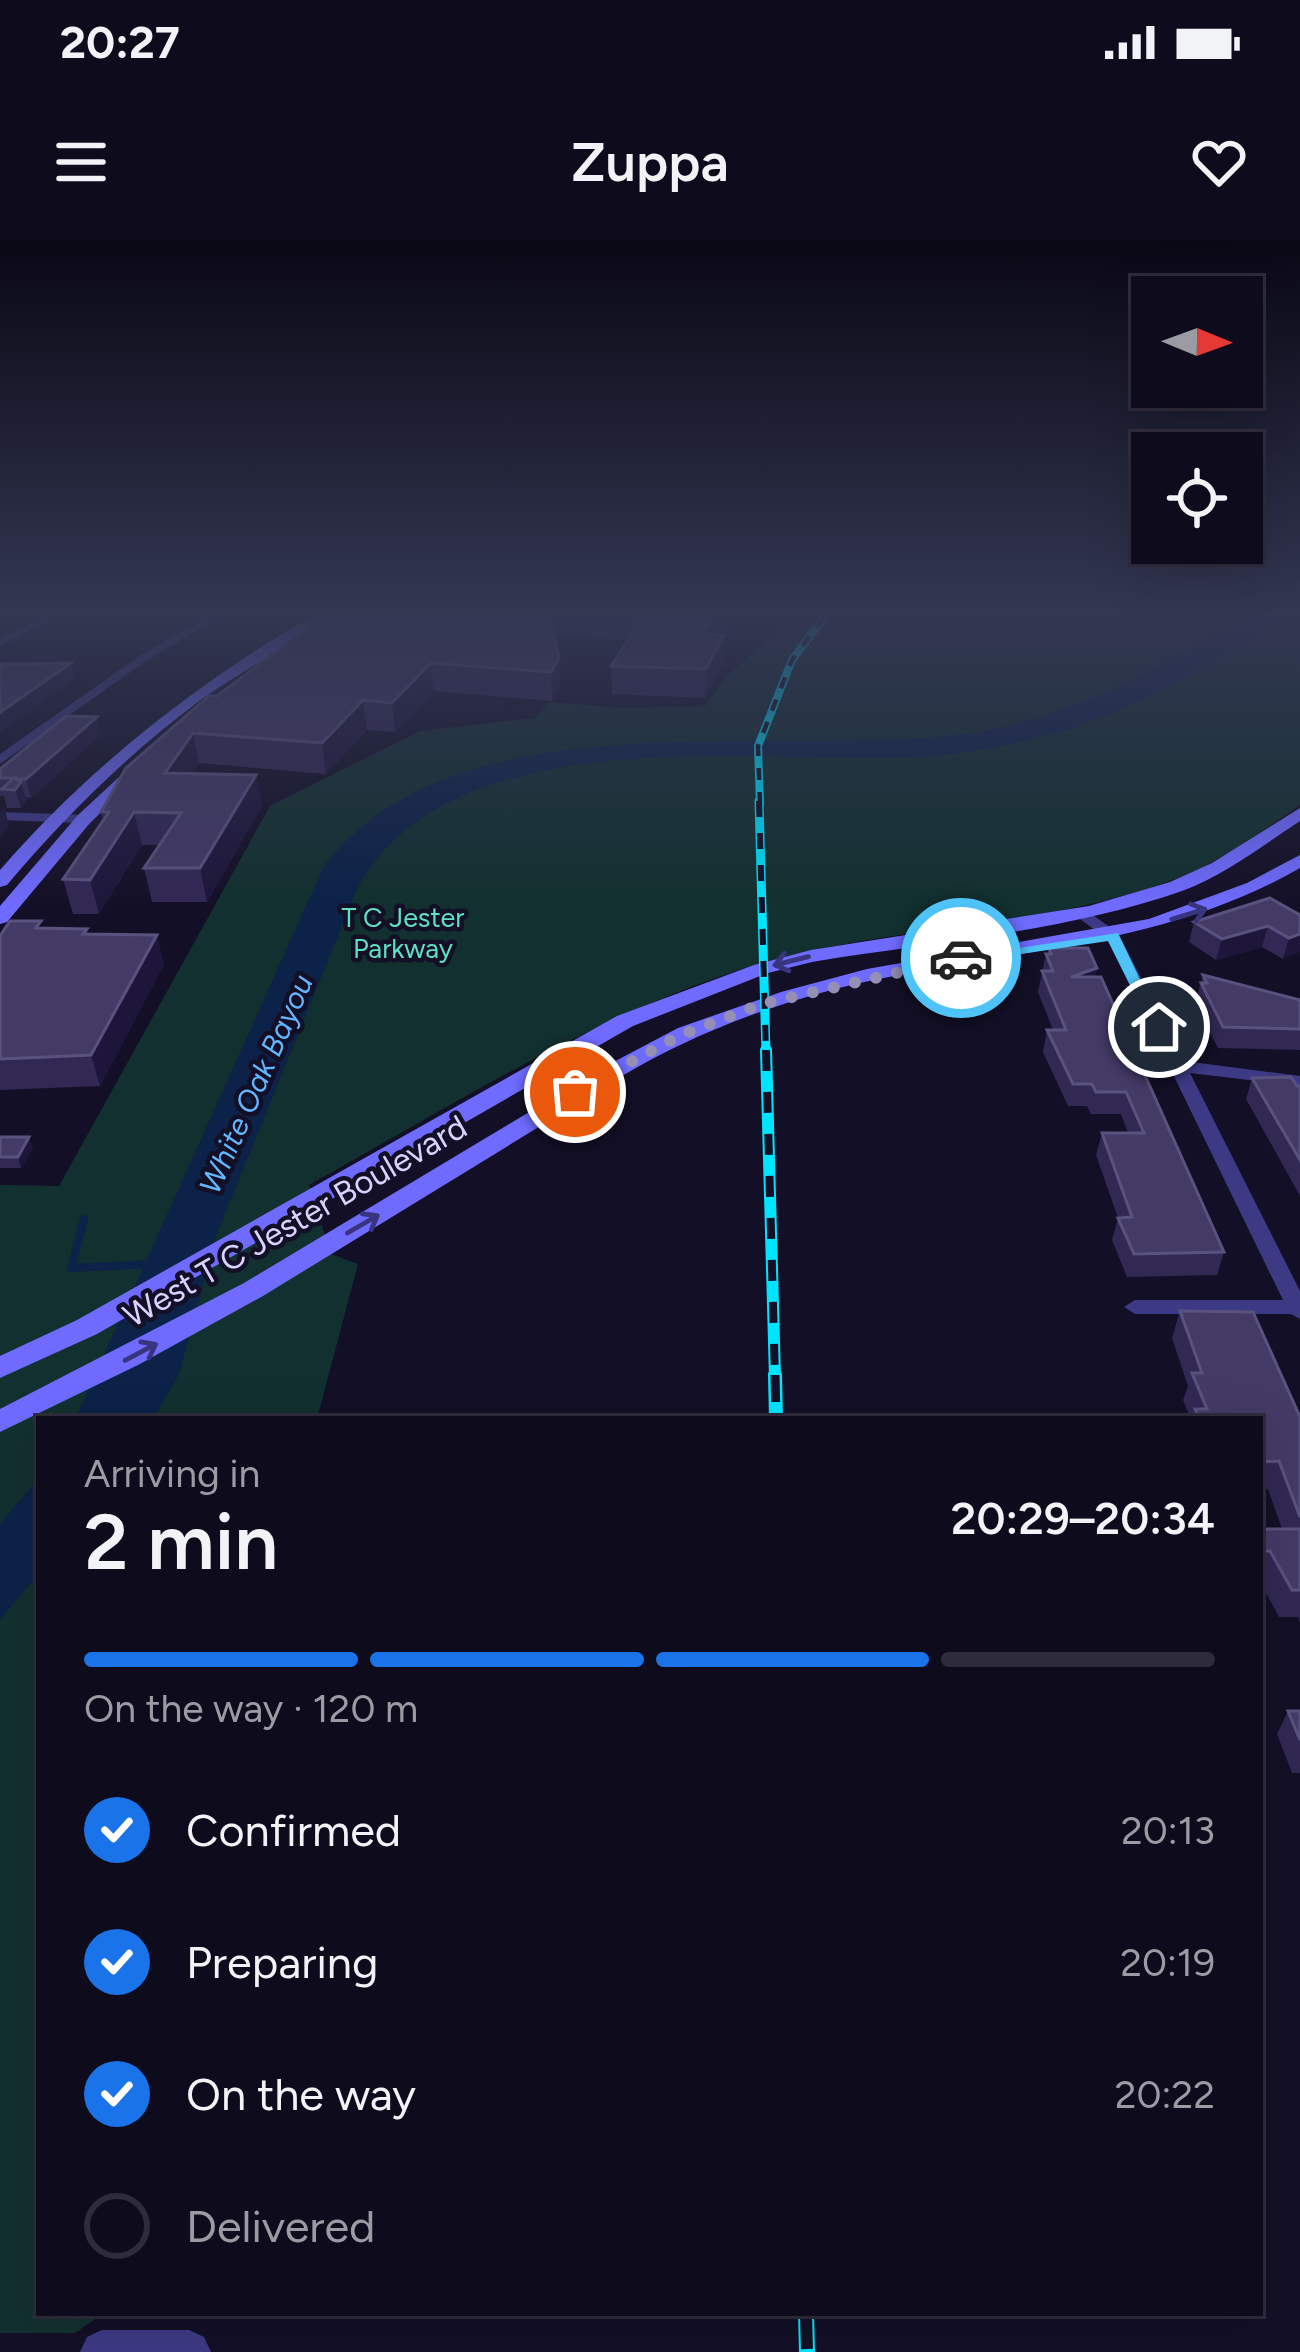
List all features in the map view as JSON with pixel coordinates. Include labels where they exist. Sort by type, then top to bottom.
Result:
[{"type":"main road","points":[[0,881],[58,818],[183,711]]},
{"type":"main road","points":[[0,918],[84,819],[205,711]]},
{"type":"main road","points":[[151,735],[172,736]]},
{"type":"main road","name":"West T C Jester Boulevard","points":[[0,1368],[88,1327],[625,1021],[761,969],[863,945],[1081,913],[1177,886],[1218,867],[1300,813]]},
{"type":"main road","name":"West T C Jester Boulevard","points":[[0,1420],[194,1324],[512,1136],[575,1092],[681,1035],[762,1004],[889,970],[1113,936],[1220,905],[1300,860]]},
{"type":"main road","points":[[863,945],[889,970]]},
{"type":"main road","points":[[536,1069],[575,1092]]},
{"type":"street","points":[[0,760],[68,711]]},
{"type":"street","points":[[0,739],[25,740]]},
{"type":"street","points":[[0,816],[84,819]]},
{"type":"street","points":[[1081,913],[1113,936],[1299,1309],[1135,1307]]},
{"type":"street","points":[[1178,1066],[1300,1082]]},
{"type":"street","points":[[102,2352],[189,2352]]},
{"type":"green space","name":"T C Jester Parkway","points":[[542,711],[1300,711],[1300,805],[1208,864],[1125,895],[1074,908],[817,950],[705,982],[532,1060],[309,1185],[331,1254],[358,1264],[318,1416],[36,1416],[36,2316],[100,2316],[75,2333],[0,2333],[0,1185],[59,1186],[270,806],[420,731],[535,718]]},
{"type":"water","name":"White Oak Bayou","points":[[1117,711],[1030,740],[963,752],[912,757],[679,757],[600,762],[525,775],[456,798],[399,836],[357,889],[216,1236],[179,1374],[155,1416],[76,1416],[324,866],[384,810],[457,774],[541,754],[632,744],[905,739],[984,731],[1056,712]]},
{"type":"water","points":[[36,1482],[36,1577],[0,1619],[0,1524]]},
{"type":"building","points":[[192,711],[353,711],[322,743],[193,733],[165,773],[256,775],[200,868],[144,868],[181,813],[134,812],[90,880],[63,879],[109,812],[101,812],[126,768]]},
{"type":"building","points":[[66,716],[97,717],[26,779],[16,779],[21,782],[15,790],[2,789],[14,778],[0,778],[0,769]]},
{"type":"building","points":[[1270,898],[1300,915],[1300,934],[1289,938],[1268,926],[1222,939],[1194,922]]},
{"type":"building","points":[[10,921],[41,921],[36,928],[87,929],[83,934],[157,935],[91,1055],[0,1059],[0,936]]},
{"type":"building","points":[[1049,948],[1088,948],[1097,968],[1071,977],[1101,977],[1224,1252],[1134,1254],[1118,1218],[1132,1217],[1102,1133],[1144,1133],[1126,1092],[1096,1092],[1092,1084],[1073,1084],[1047,1030],[1066,1030],[1042,971],[1053,971],[1046,954],[1051,954]]},
{"type":"building","points":[[1203,975],[1300,1000],[1300,1029],[1223,1027],[1201,983],[1207,983]]},
{"type":"building","points":[[1291,1077],[1300,1086],[1300,1160],[1252,1078]]},
{"type":"building","points":[[0,1137],[29,1137],[18,1157],[0,1157]]},
{"type":"building","points":[[1180,1311],[1253,1312],[1300,1417],[1300,1517],[1279,1461],[1263,1462],[1263,1416],[1198,1416],[1195,1409],[1207,1409],[1192,1373],[1202,1373]]},
{"type":"building","points":[[1263,1529],[1300,1529],[1300,1590],[1292,1590],[1270,1551],[1263,1551]]},
{"type":"building","points":[[1288,1711],[1300,1711],[1300,1740]]},
{"type":"waterway","points":[[84,1219],[71,1268],[150,1264]]},
{"type":"railway","points":[[760,804],[758,746],[772,711]]},
{"type":"railway","points":[[759,801],[766,1053]]},
{"type":"railway","points":[[766,1050],[775,1378]]},
{"type":"railway","points":[[775,1375],[776,1416]]},
{"type":"railway","points":[[806,2316],[807,2352]]},
{"type":"way so far","points":[[575,1092],[681,1035],[762,1004],[889,970],[961,958]]},
{"type":"route","points":[[961,958],[1113,936],[1159,1027]]}]
